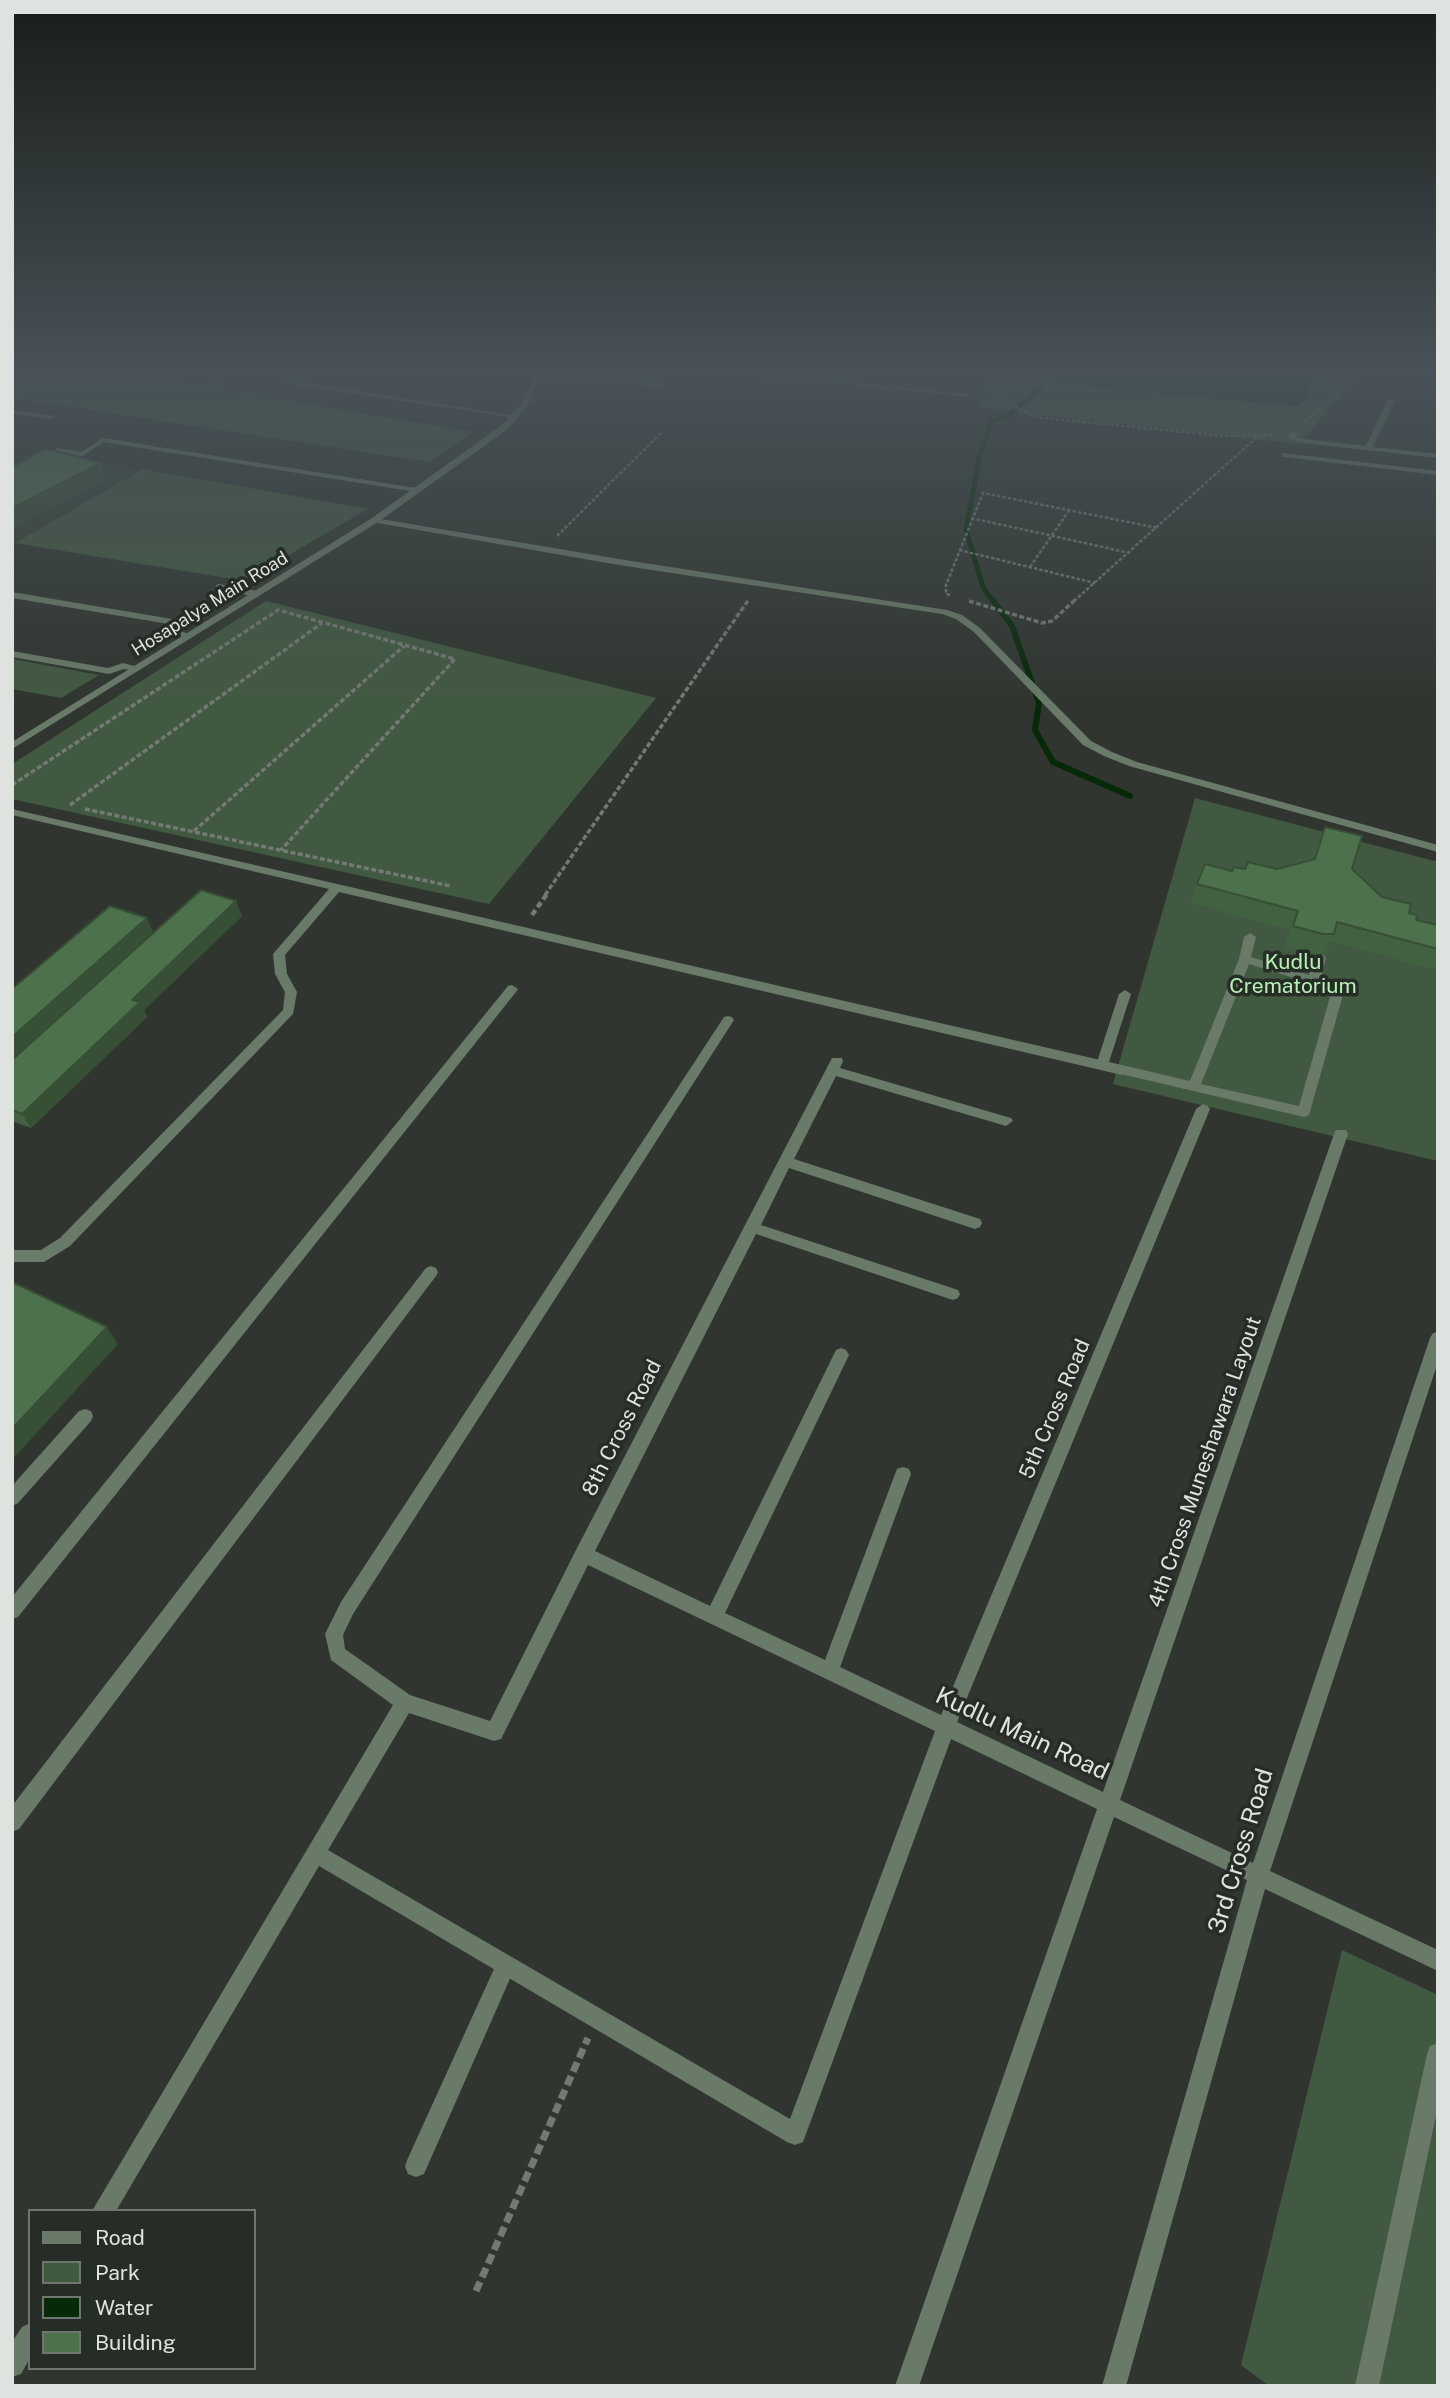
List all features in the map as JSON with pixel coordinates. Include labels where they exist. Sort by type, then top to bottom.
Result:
[{"type":"street","points":[[372,484],[416,491]]},
{"type":"street","name":"Hosapalya Main Road","points":[[14,743],[257,594],[426,484]]},
{"type":"street","points":[[374,520],[944,611],[959,617],[977,630],[1087,743],[1133,764],[1438,849]]},
{"type":"street","points":[[219,587],[257,594]]},
{"type":"street","points":[[12,595],[178,623],[180,627],[175,632],[189,636]]},
{"type":"street","points":[[12,654],[109,671],[123,666],[137,668]]},
{"type":"street","points":[[12,812],[1304,1112],[1339,988],[1245,959]]},
{"type":"street","points":[[12,1256],[44,1256],[65,1242],[289,1011],[291,992],[281,974],[279,954],[337,887]]},
{"type":"street","points":[[1194,1086],[1245,959],[1250,937]]},
{"type":"street","points":[[1314,980],[1320,958]]},
{"type":"street","points":[[12,1611],[512,989]]},
{"type":"street","points":[[1101,1065],[1125,994]]},
{"type":"street","points":[[104,2209],[405,1702],[337,1654],[334,1634],[347,1608],[728,1020]]},
{"type":"street","name":"8th Cross Road","points":[[405,1702],[494,1732],[834,1066],[1006,1121]]},
{"type":"street","name":"5th Cross Road","points":[[597,2018],[795,2134],[946,1726],[1203,1109]]},
{"type":"street","name":"4th Cross Muneshawara Layout","points":[[907,2386],[1341,1135]]},
{"type":"street","points":[[785,1161],[975,1223]]},
{"type":"street","points":[[751,1227],[953,1294]]},
{"type":"street","points":[[12,1822],[431,1272]]},
{"type":"street","name":"3rd Cross Road","points":[[1114,2386],[1259,1874],[1438,1338]]},
{"type":"street","points":[[714,1616],[841,1355]]},
{"type":"street","points":[[12,1498],[85,1416]]},
{"type":"street","points":[[830,1671],[903,1474]]},
{"type":"street","name":"Kudlu Main Road","points":[[583,1554],[1438,1961]]},
{"type":"street","points":[[315,1853],[597,2018]]},
{"type":"street","points":[[416,2166],[506,1965]]},
{"type":"street","points":[[1367,2386],[1438,2054]]},
{"type":"path","points":[[543,549],[609,484]]},
{"type":"path","points":[[1158,528],[983,493],[944,590],[946,594],[1048,623],[1096,583],[1158,528],[1206,484]]},
{"type":"path","points":[[1030,567],[1069,509]]},
{"type":"path","points":[[971,518],[1130,552]]},
{"type":"path","points":[[959,550],[1096,583]]},
{"type":"path","points":[[522,930],[760,583]]},
{"type":"path","points":[[12,785],[278,610],[455,659],[281,850]]},
{"type":"path","points":[[70,805],[323,623]]},
{"type":"path","points":[[194,831],[405,645]]},
{"type":"path","points":[[58,803],[451,886]]},
{"type":"path","points":[[476,2291],[597,2018]]},
{"type":"shaded area","points":[[12,484],[117,484],[12,545]]},
{"type":"green space","points":[[117,484],[227,484],[368,509],[244,581],[15,543]]},
{"type":"green space","points":[[266,601],[656,698],[489,904],[12,799],[12,764]]},
{"type":"green space","points":[[12,659],[99,675],[61,698],[12,689]]},
{"type":"green space","name":"Kudlu Crematorium","points":[[1195,798],[1438,862],[1438,1161],[1113,1084]]},
{"type":"green space","points":[[1342,1950],[1438,1995],[1438,2386],[1269,2386],[1241,2365]]},
{"type":"building","points":[[12,484],[60,484],[12,508]]},
{"type":"building","points":[[1325,827],[1362,836],[1352,869],[1382,897],[1411,904],[1409,913],[1417,915],[1416,920],[1438,925],[1438,949],[1337,922],[1334,934],[1323,934],[1293,926],[1298,911],[1197,884],[1205,864],[1232,871],[1234,867],[1245,869],[1248,862],[1277,869],[1315,859]]},
{"type":"building","points":[[201,890],[236,901],[132,1000],[140,1002],[22,1114],[12,1110],[12,1060]]},
{"type":"building","points":[[110,906],[147,918],[12,1037],[12,989]]},
{"type":"building","points":[[12,1282],[107,1327],[12,1429]]},
{"type":"waterway","points":[[974,484],[966,530],[983,587],[993,601]]},
{"type":"waterway","points":[[992,599],[1012,626],[1039,703],[1035,730],[1053,762],[1130,796]]}]
